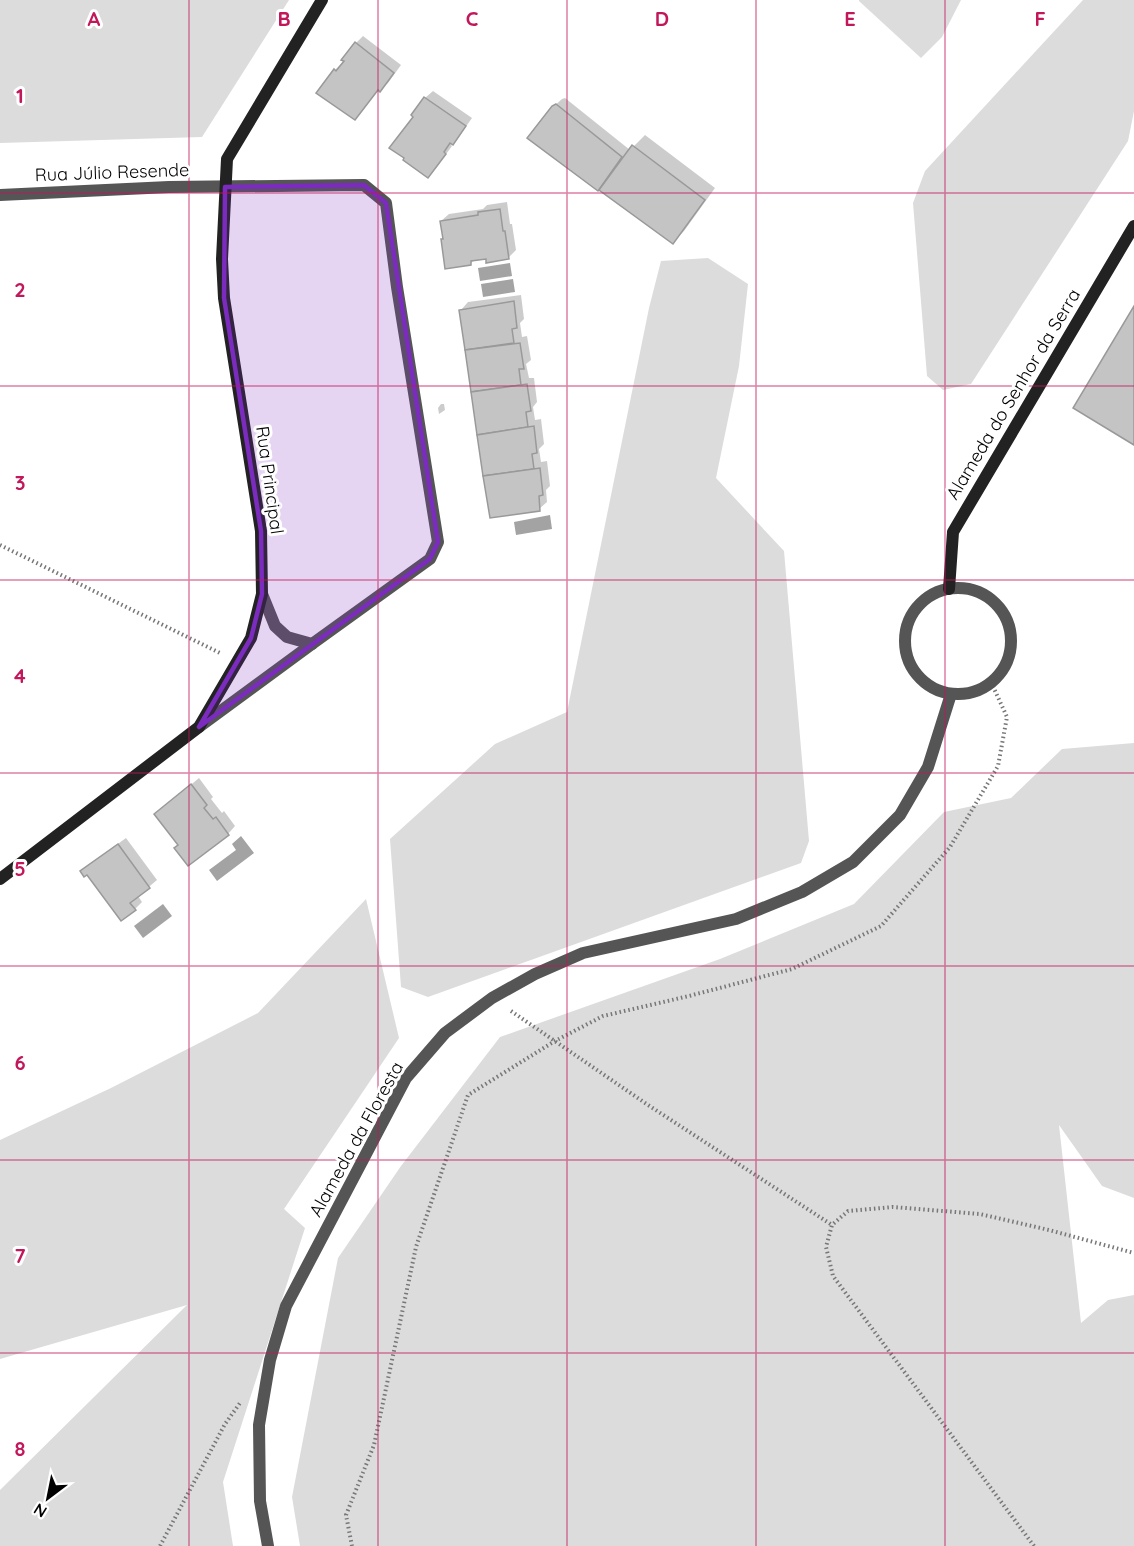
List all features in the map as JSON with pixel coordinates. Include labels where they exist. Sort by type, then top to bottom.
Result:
[{"type":"street","name":"Rua Principal","points":[[0,879],[199,728],[251,638],[262,594],[261,531],[224,298],[222,259],[227,159],[322,0]]},
{"type":"street","name":"Rua Júlio Resende","points":[[0,195],[169,188],[364,185],[386,202],[397,286],[438,542],[430,559],[199,728]]},
{"type":"street","name":"Alameda do Senhor da Serra","points":[[949,589],[953,532],[1134,226]]},
{"type":"street","points":[[949,589],[968,589],[986,596],[1000,609],[1009,626],[1011,645],[1005,666],[991,682],[972,692],[951,694],[930,687],[915,672],[906,653],[906,631],[913,611],[929,596],[949,589]]},
{"type":"street","points":[[262,594],[275,626],[287,638],[312,644]]},
{"type":"street","name":"Alameda da Floresta","points":[[268,1546],[260,1501],[259,1425],[270,1360],[286,1306],[406,1078],[445,1033],[492,998],[535,974],[583,953],[736,920],[802,892],[853,862],[900,815],[928,767],[951,694]]},
{"type":"path","points":[[0,545],[237,662]]},
{"type":"path","points":[[352,1546],[346,1515],[374,1445],[416,1247],[468,1095],[555,1041],[603,1016],[792,969],[881,926],[950,847],[998,766],[1007,717],[991,682]]},
{"type":"path","points":[[492,998],[648,1105],[832,1226]]},
{"type":"path","points":[[1034,1546],[833,1276],[826,1247],[832,1226],[848,1211],[893,1207],[980,1214],[1134,1253]]},
{"type":"path","points":[[160,1546],[225,1424],[244,1397]]},
{"type":"highlighted area","points":[[364,185],[386,203],[438,542],[430,559],[199,727],[251,638],[262,594],[261,531],[224,298],[225,187]]},
{"type":"shaded area","points":[[0,0],[289,0],[202,137],[0,143]]},
{"type":"shaded area","points":[[859,0],[961,0],[942,37],[921,58]]},
{"type":"shaded area","points":[[1083,0],[1134,0],[1134,111],[1128,141],[971,384],[943,390],[927,376],[913,203],[925,171]]},
{"type":"shaded area","points":[[708,258],[748,284],[739,366],[716,478],[784,551],[809,841],[801,863],[428,997],[401,987],[390,839],[495,744],[567,712],[649,308],[661,261]]},
{"type":"shaded area","points":[[510,263],[512,276],[480,281],[478,268]]},
{"type":"shaded area","points":[[513,279],[515,292],[483,297],[481,284]]},
{"type":"shaded area","points":[[550,515],[552,529],[516,535],[514,522]]},
{"type":"shaded area","points":[[1134,743],[1134,1198],[1102,1186],[1059,1125],[1081,1323],[1108,1300],[1134,1295],[1134,1546],[300,1546],[292,1497],[338,1258],[401,1166],[500,1037],[720,959],[854,904],[944,812],[1011,798],[1062,749]]},
{"type":"shaded area","points":[[241,836],[254,853],[217,881],[209,870],[236,850],[232,844]]},
{"type":"shaded area","points":[[366,899],[399,1038],[284,1209],[305,1228],[223,1482],[233,1546],[0,1546],[0,1490],[187,1305],[0,1359],[0,1140],[111,1088],[258,1013]]},
{"type":"shaded area","points":[[163,904],[172,916],[143,938],[134,926]]},
{"type":"building","points":[[355,42],[394,73],[355,120],[316,93],[334,69],[336,71],[344,61],[341,60]]},
{"type":"building","points":[[424,97],[466,126],[453,145],[450,143],[444,152],[446,154],[428,178],[389,148],[413,117],[411,115]]},
{"type":"building","points":[[556,104],[622,157],[598,191],[527,138]]},
{"type":"building","points":[[632,145],[705,200],[673,244],[599,190]]},
{"type":"building","points":[[500,209],[509,259],[486,263],[486,259],[471,261],[471,265],[445,269],[440,221]]},
{"type":"building","points":[[514,301],[517,328],[512,329],[514,343],[465,350],[459,310]]},
{"type":"building","points":[[1134,306],[1134,445],[1073,408]]},
{"type":"building","points":[[520,343],[524,369],[519,369],[521,385],[471,392],[465,350]]},
{"type":"building","points":[[527,384],[531,411],[526,412],[528,427],[477,435],[471,392]]},
{"type":"building","points":[[534,426],[537,453],[532,454],[534,469],[483,476],[477,435]]},
{"type":"building","points":[[540,468],[543,495],[539,496],[540,511],[490,518],[483,476]]},
{"type":"building","points":[[191,784],[207,805],[204,808],[213,819],[216,817],[229,835],[188,866],[174,848],[178,845],[154,814]]},
{"type":"building","points":[[118,844],[150,888],[130,903],[136,910],[121,921],[87,875],[84,877],[80,871]]}]
